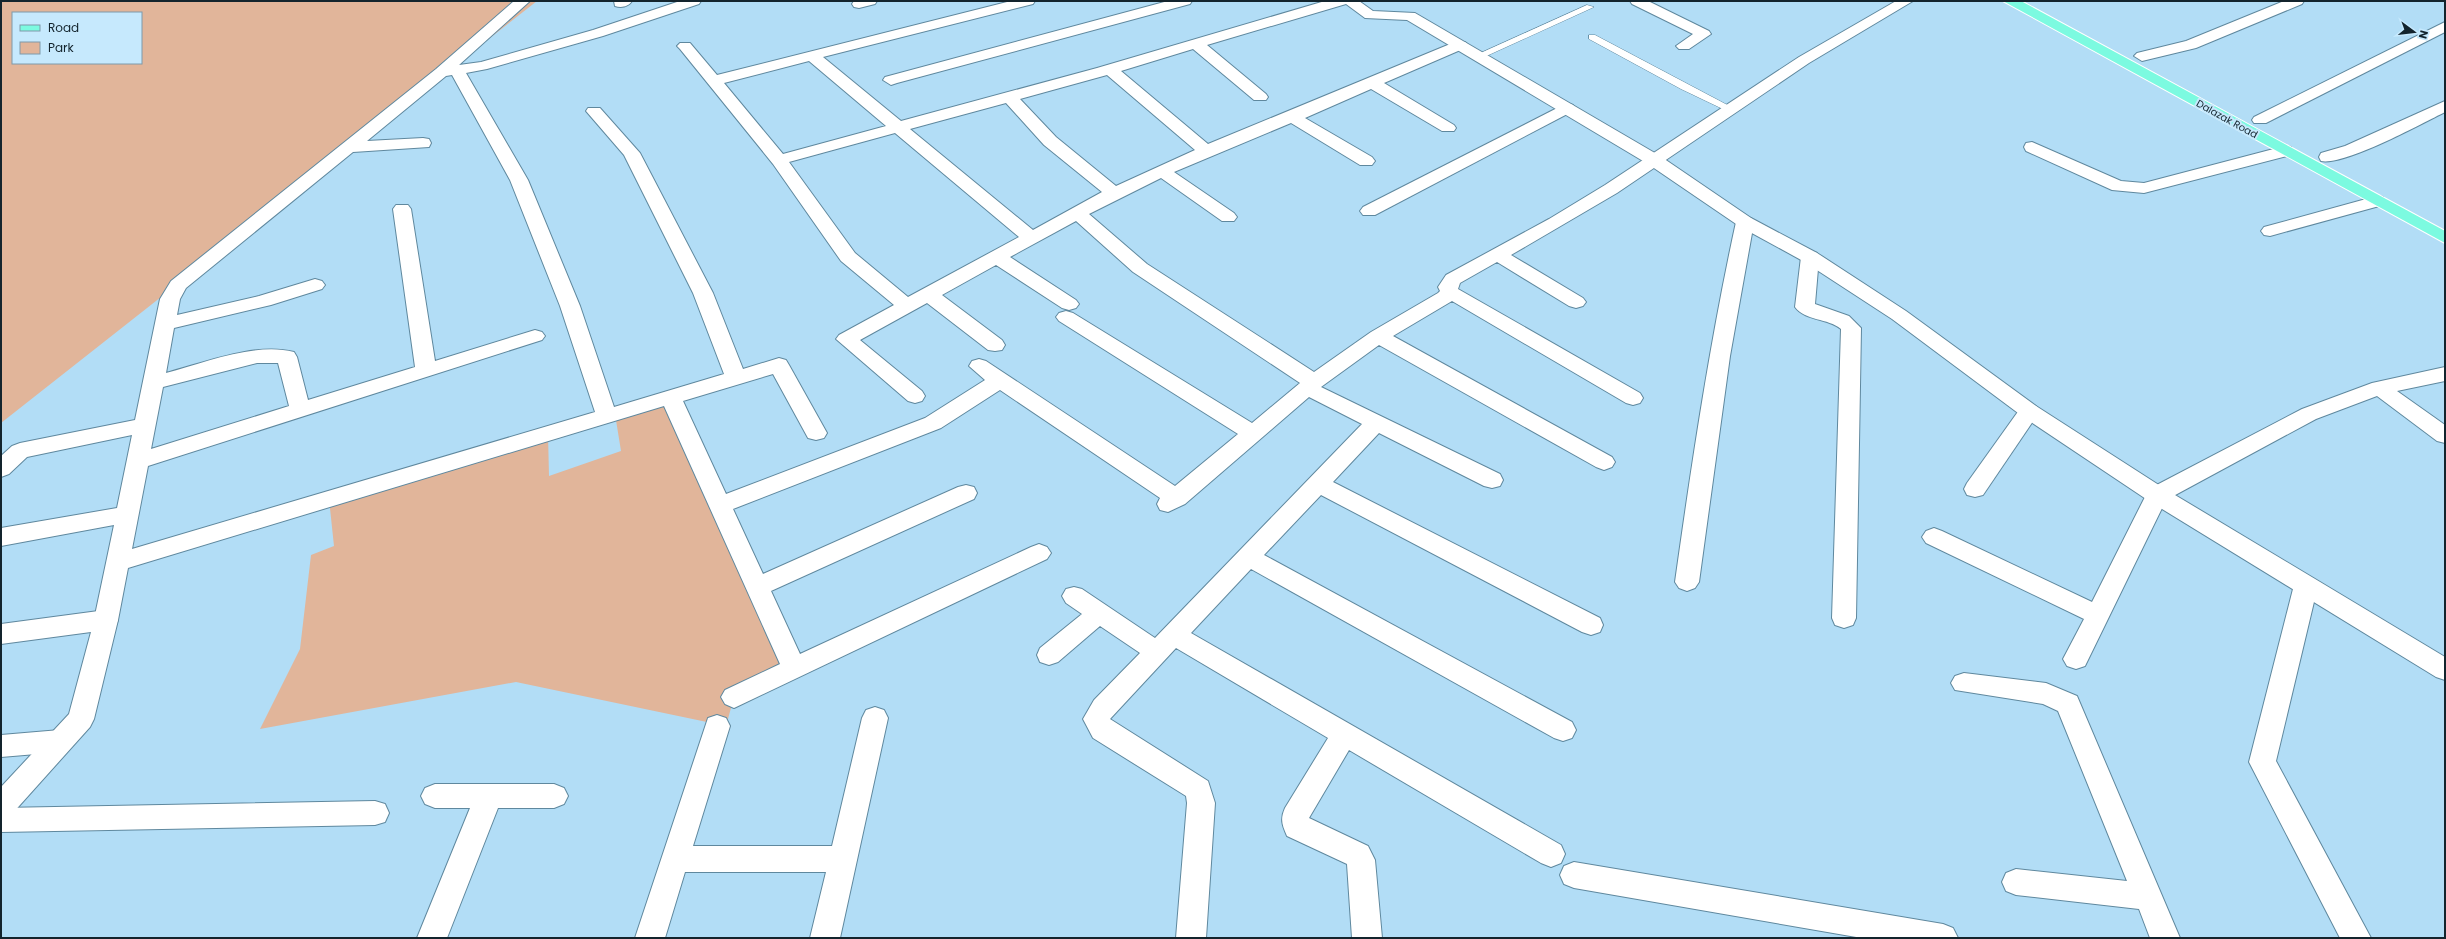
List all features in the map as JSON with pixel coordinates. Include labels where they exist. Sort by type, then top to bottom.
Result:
[{"type":"main road","name":"Dalazak Road","points":[[2010,1],[2445,238]]},
{"type":"main road","name":"Dalazak Road","points":[[2039,1],[2445,221]]},
{"type":"street","points":[[1,806],[81,719],[106,620],[128,514],[152,383],[170,299],[178,285],[350,147],[450,72],[523,1]]},
{"type":"street","points":[[450,72],[598,33],[694,1]]},
{"type":"street","points":[[712,81],[1028,1]]},
{"type":"street","points":[[891,80],[1185,1]]},
{"type":"street","points":[[779,160],[1110,70],[1341,1]]},
{"type":"street","points":[[1349,1],[1370,15],[1410,16],[1654,160],[1745,222],[1810,257],[1898,315],[2029,411],[2157,495],[2445,670]]},
{"type":"street","points":[[1637,1],[1704,34],[1684,46]]},
{"type":"street","points":[[1633,398],[1450,292],[1448,287],[1453,279],[1555,223],[1654,160],[1804,60],[1906,1]]},
{"type":"street","points":[[2142,56],[2191,45],[2297,1]]},
{"type":"street","points":[[2260,120],[2445,26]]},
{"type":"street","points":[[1196,44],[1260,97]]},
{"type":"street","points":[[915,396],[846,339],[927,293],[1114,193],[1206,151],[1292,117],[1370,82],[1460,45]]},
{"type":"street","points":[[685,46],[712,81],[779,160],[848,257],[906,306]]},
{"type":"street","points":[[812,56],[896,128],[1030,237]]},
{"type":"street","points":[[1110,70],[1206,151]]},
{"type":"street","points":[[450,72],[519,180],[554,270],[570,306],[607,416]]},
{"type":"street","points":[[1370,82],[1448,128]]},
{"type":"street","points":[[1010,97],[1050,141],[1114,193]]},
{"type":"street","points":[[2327,157],[2351,150],[2445,106]]},
{"type":"street","points":[[1369,211],[1567,108]]},
{"type":"street","points":[[594,111],[632,153],[703,293],[736,378]]},
{"type":"street","points":[[1292,117],[1366,161]]},
{"type":"street","points":[[350,147],[423,143]]},
{"type":"street","points":[[2032,148],[2118,186],[2132,189],[2144,188],[2285,151]]},
{"type":"street","points":[[1162,171],[1228,217]]},
{"type":"street","points":[[2270,232],[2377,201]]},
{"type":"street","points":[[402,209],[426,370]]},
{"type":"street","points":[[1076,212],[1140,268],[1311,385],[1376,422],[1492,480]]},
{"type":"street","points":[[1687,582],[1712,391],[1730,290],[1745,222]]},
{"type":"street","points":[[1498,255],[1576,302]]},
{"type":"street","points":[[995,256],[1068,311],[1254,434]]},
{"type":"street","points":[[1810,257],[1805,307],[1842,321],[1851,328],[1844,618]]},
{"type":"street","points":[[165,324],[264,301],[314,285]]},
{"type":"street","points":[[979,366],[1173,501],[1311,385],[1378,336],[1450,292]]},
{"type":"street","points":[[927,293],[995,345]]},
{"type":"street","points":[[138,461],[535,336]]},
{"type":"street","points":[[1378,336],[1604,462]]},
{"type":"street","points":[[152,383],[257,356],[287,357],[300,410]]},
{"type":"street","points":[[118,562],[779,365],[816,433]]},
{"type":"street","points":[[2076,659],[2157,495],[2309,414],[2379,388],[2445,374]]},
{"type":"street","points":[[720,505],[933,423],[1000,380]]},
{"type":"street","points":[[2379,388],[2445,436]]},
{"type":"street","points":[[669,398],[672,400],[794,668]]},
{"type":"street","points":[[1975,489],[2029,411]]},
{"type":"street","points":[[1191,938],[1201,803],[1198,789],[1102,730],[1096,719],[1103,708],[1319,484],[1376,422]]},
{"type":"street","points":[[1,469],[20,451],[145,425]]},
{"type":"street","points":[[1319,484],[1591,625]]},
{"type":"street","points":[[757,587],[966,493]]},
{"type":"street","points":[[1,537],[128,514]]},
{"type":"street","points":[[1934,537],[2098,615]]},
{"type":"street","points":[[734,697],[1039,553]]},
{"type":"street","points":[[1249,557],[1563,730]]},
{"type":"street","points":[[2306,585],[2262,762],[2356,938]]},
{"type":"street","points":[[1074,596],[1100,613],[1345,734],[1551,854]]},
{"type":"street","points":[[1050,656],[1100,613]]},
{"type":"street","points":[[1,634],[106,620]]},
{"type":"street","points":[[1964,683],[2046,694],[2068,704],[2165,938]]},
{"type":"street","points":[[825,938],[875,718]]},
{"type":"street","points":[[650,938],[717,726]]},
{"type":"street","points":[[1345,734],[1295,817],[1295,822],[1298,827],[1358,855],[1361,860],[1367,938]]},
{"type":"street","points":[[1,746],[60,742]]},
{"type":"street","points":[[435,796],[554,796]]},
{"type":"street","points":[[432,938],[489,796]]},
{"type":"street","points":[[1,820],[375,813]]},
{"type":"street","points":[[674,859],[843,859]]},
{"type":"street","points":[[1574,875],[1943,938]]},
{"type":"street","points":[[2016,882],[2148,897]]},
{"type":"lane","points":[[1479,56],[1590,7]]},
{"type":"lane","points":[[1592,37],[1684,87],[1730,109]]},
{"type":"green space","points":[[1,1],[537,1],[1,423]]},
{"type":"green space","points":[[672,400],[794,668],[734,697],[726,726],[516,682],[260,729],[300,649],[311,555],[334,546],[329,499],[548,434],[549,476],[621,451],[615,414]]}]
